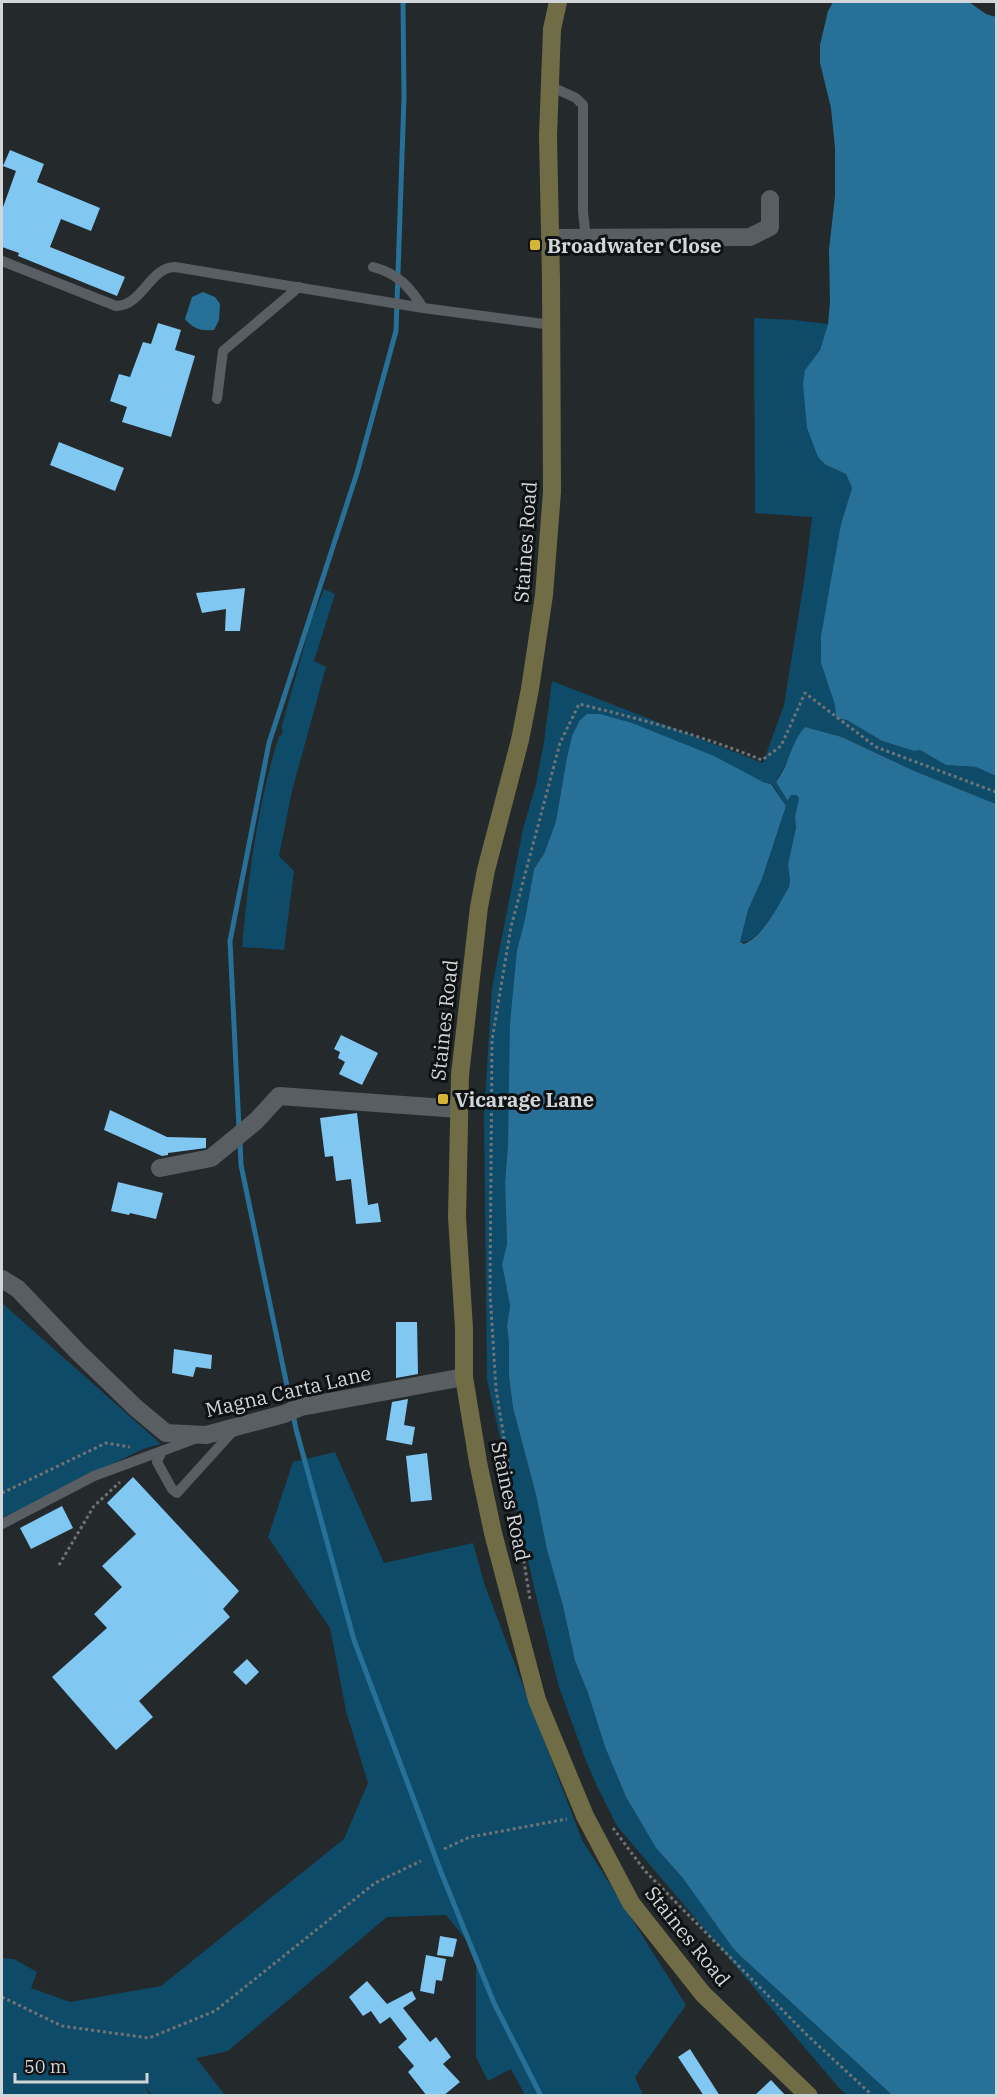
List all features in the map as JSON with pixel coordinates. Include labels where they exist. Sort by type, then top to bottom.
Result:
[{"type":"main road","name":"Staines Road","points":[[558,2],[552,30],[548,136],[552,325],[552,492],[544,595],[526,709],[479,907],[460,1075],[457,1217],[464,1328],[464,1377],[493,1533],[537,1700],[585,1816],[631,1903],[703,1994],[809,2096]]},
{"type":"street","points":[[550,238],[750,237],[770,227],[770,199]]},
{"type":"street","points":[[160,1168],[211,1158],[256,1120],[279,1096],[459,1109]]},
{"type":"street","name":"Magna Carta Lane","points":[[2,1279],[18,1289],[111,1383],[166,1433],[206,1435],[284,1414],[301,1407],[464,1377]]},
{"type":"lane","points":[[550,86],[576,98],[582,105],[583,212],[586,238]]},
{"type":"lane","points":[[2,261],[116,306],[123,306],[132,301],[163,270],[170,267],[423,308],[552,325]]},
{"type":"lane","points":[[373,267],[393,273],[414,294],[423,308]]},
{"type":"lane","points":[[217,399],[223,351],[299,287]]},
{"type":"lane","points":[[162,1451],[157,1462],[177,1494],[237,1426]]},
{"type":"lane","points":[[2,1524],[93,1476],[206,1435]]},
{"type":"path","points":[[531,1603],[496,1389],[490,1292],[492,1040],[512,927],[560,743],[579,704],[632,716],[762,760],[781,746],[805,693],[876,747],[996,792]]},
{"type":"path","points":[[2,1493],[106,1443],[162,1451]]},
{"type":"path","points":[[59,1565],[94,1506],[120,1481]]},
{"type":"path","points":[[444,1849],[470,1837],[585,1816]]},
{"type":"path","points":[[609,1823],[645,1871],[807,2035],[873,2096]]},
{"type":"path","points":[[2,1997],[62,2026],[149,2038],[215,2011],[375,1883],[421,1861]]},
{"type":"shaded area","points":[[833,2],[969,2],[986,14],[996,17],[996,776],[976,767],[946,765],[920,750],[914,751],[882,741],[847,720],[836,718],[835,705],[821,663],[821,636],[841,524],[852,488],[846,474],[826,465],[818,457],[807,428],[803,384],[805,370],[820,350],[828,324],[830,302],[829,250],[835,196],[835,148],[831,108],[820,63],[820,45],[828,11]]},
{"type":"shaded area","points":[[203,292],[215,297],[220,304],[219,320],[214,330],[198,329],[185,319],[192,297]]},
{"type":"shaded area","points":[[754,318],[828,324],[820,350],[805,370],[826,465],[846,474],[852,488],[841,524],[836,717],[847,720],[882,741],[914,751],[920,750],[946,765],[976,767],[996,776],[996,804],[912,770],[842,737],[805,727],[776,782],[789,801],[791,795],[799,798],[788,864],[789,887],[775,912],[761,930],[747,941],[740,942],[748,910],[762,879],[786,806],[772,784],[572,736],[556,821],[544,854],[534,869],[517,950],[505,1182],[507,1244],[502,1264],[510,1306],[507,1326],[509,1376],[513,1408],[575,1661],[605,1747],[626,1797],[656,1848],[682,1877],[745,1960],[892,2095],[847,2095],[839,2088],[617,1826],[586,1761],[559,1687],[487,1380],[484,1115],[492,988],[523,829],[536,784],[552,681],[763,763],[784,705],[812,517],[755,513]]},
{"type":"shaded area","points":[[324,589],[335,594],[314,661],[326,667],[292,791],[279,856],[294,871],[284,950],[242,947],[259,814],[271,762],[283,729],[281,729],[311,622]]},
{"type":"shaded area","points":[[587,714],[600,714],[632,723],[714,756],[771,784],[786,806],[762,879],[748,910],[740,942],[744,944],[758,935],[789,887],[788,864],[796,827],[795,817],[799,798],[791,795],[788,801],[776,782],[796,740],[805,727],[842,737],[912,770],[996,804],[996,2095],[892,2095],[733,1948],[682,1877],[656,1848],[626,1797],[605,1747],[575,1661],[513,1408],[507,1326],[510,1306],[502,1264],[507,1244],[505,1182],[508,1145],[510,1024],[517,950],[534,869],[544,854],[556,821],[572,736],[580,720]]},
{"type":"shaded area","points":[[2,1303],[161,1444],[143,1449],[2,1518]]},
{"type":"shaded area","points":[[335,1452],[384,1563],[473,1543],[485,1586],[582,1840],[686,2005],[635,2077],[643,2095],[525,2095],[511,2069],[488,2081],[476,2057],[476,1952],[446,1915],[387,1917],[228,2051],[196,2058],[225,2095],[152,2095],[144,2085],[150,2095],[2,2095],[2,1958],[14,1959],[37,1972],[31,1988],[70,2002],[161,1986],[344,1839],[368,1783],[346,1711],[330,1628],[268,1537],[293,1462]]},
{"type":"building","points":[[10,150],[44,164],[37,182],[100,208],[91,231],[61,219],[50,247],[125,277],[117,296],[18,256],[19,253],[2,247],[2,210],[16,171],[3,166]]},
{"type":"building","points":[[158,323],[181,330],[175,350],[195,356],[171,437],[122,422],[127,407],[110,401],[119,374],[130,377],[143,342],[151,344]]},
{"type":"building","points":[[59,442],[124,468],[115,491],[50,465]]},
{"type":"building","points":[[245,588],[240,631],[225,631],[226,609],[202,613],[196,593]]},
{"type":"building","points":[[341,1035],[378,1053],[362,1085],[339,1074],[345,1062],[338,1058],[340,1052],[334,1049]]},
{"type":"building","points":[[110,1110],[167,1137],[206,1138],[206,1148],[168,1153],[162,1156],[104,1130]]},
{"type":"building","points":[[357,1113],[368,1205],[378,1203],[381,1222],[356,1224],[351,1179],[336,1181],[333,1156],[325,1157],[320,1118]]},
{"type":"building","points":[[118,1182],[163,1193],[156,1219],[111,1211]]},
{"type":"building","points":[[396,1322],[417,1322],[418,1374],[396,1378]]},
{"type":"building","points":[[174,1349],[212,1355],[211,1369],[196,1367],[193,1377],[172,1373]]},
{"type":"building","points":[[408,1399],[404,1425],[415,1427],[412,1445],[386,1440],[392,1402]]},
{"type":"building","points":[[427,1453],[432,1500],[411,1502],[406,1456]]},
{"type":"building","points":[[133,1477],[239,1591],[223,1609],[230,1617],[139,1701],[153,1717],[116,1750],[52,1677],[107,1628],[94,1614],[122,1587],[102,1566],[136,1534],[107,1503]]},
{"type":"building","points":[[62,1506],[73,1528],[31,1549],[20,1528]]},
{"type":"building","points":[[247,1659],[259,1672],[246,1685],[233,1672]]},
{"type":"building","points":[[440,1936],[457,1939],[453,1957],[437,1955]]},
{"type":"building","points":[[426,1955],[446,1959],[442,1981],[436,1980],[434,1994],[420,1991]]},
{"type":"building","points":[[367,1981],[387,2004],[412,1991],[416,1999],[403,2008],[430,2042],[436,2037],[451,2057],[443,2064],[460,2082],[443,2096],[427,2096],[408,2072],[414,2066],[398,2047],[407,2039],[390,2017],[380,2024],[371,2011],[363,2016],[349,1997]]},
{"type":"building","points":[[690,2049],[720,2096],[704,2096],[678,2057]]},
{"type":"building","points":[[771,2080],[786,2096],[754,2096]]},
{"type":"waterway","points":[[239,1129],[230,941],[269,743],[357,473],[396,331],[404,98],[403,2]]},
{"type":"waterway","points":[[240,1141],[241,1165],[296,1429],[354,1640],[441,1872],[494,2003],[541,2096]]},
{"type":"place","name":"Broadwater Close","points":[[535,245]]},
{"type":"place","name":"Vicarage Lane","points":[[443,1099]]}]
